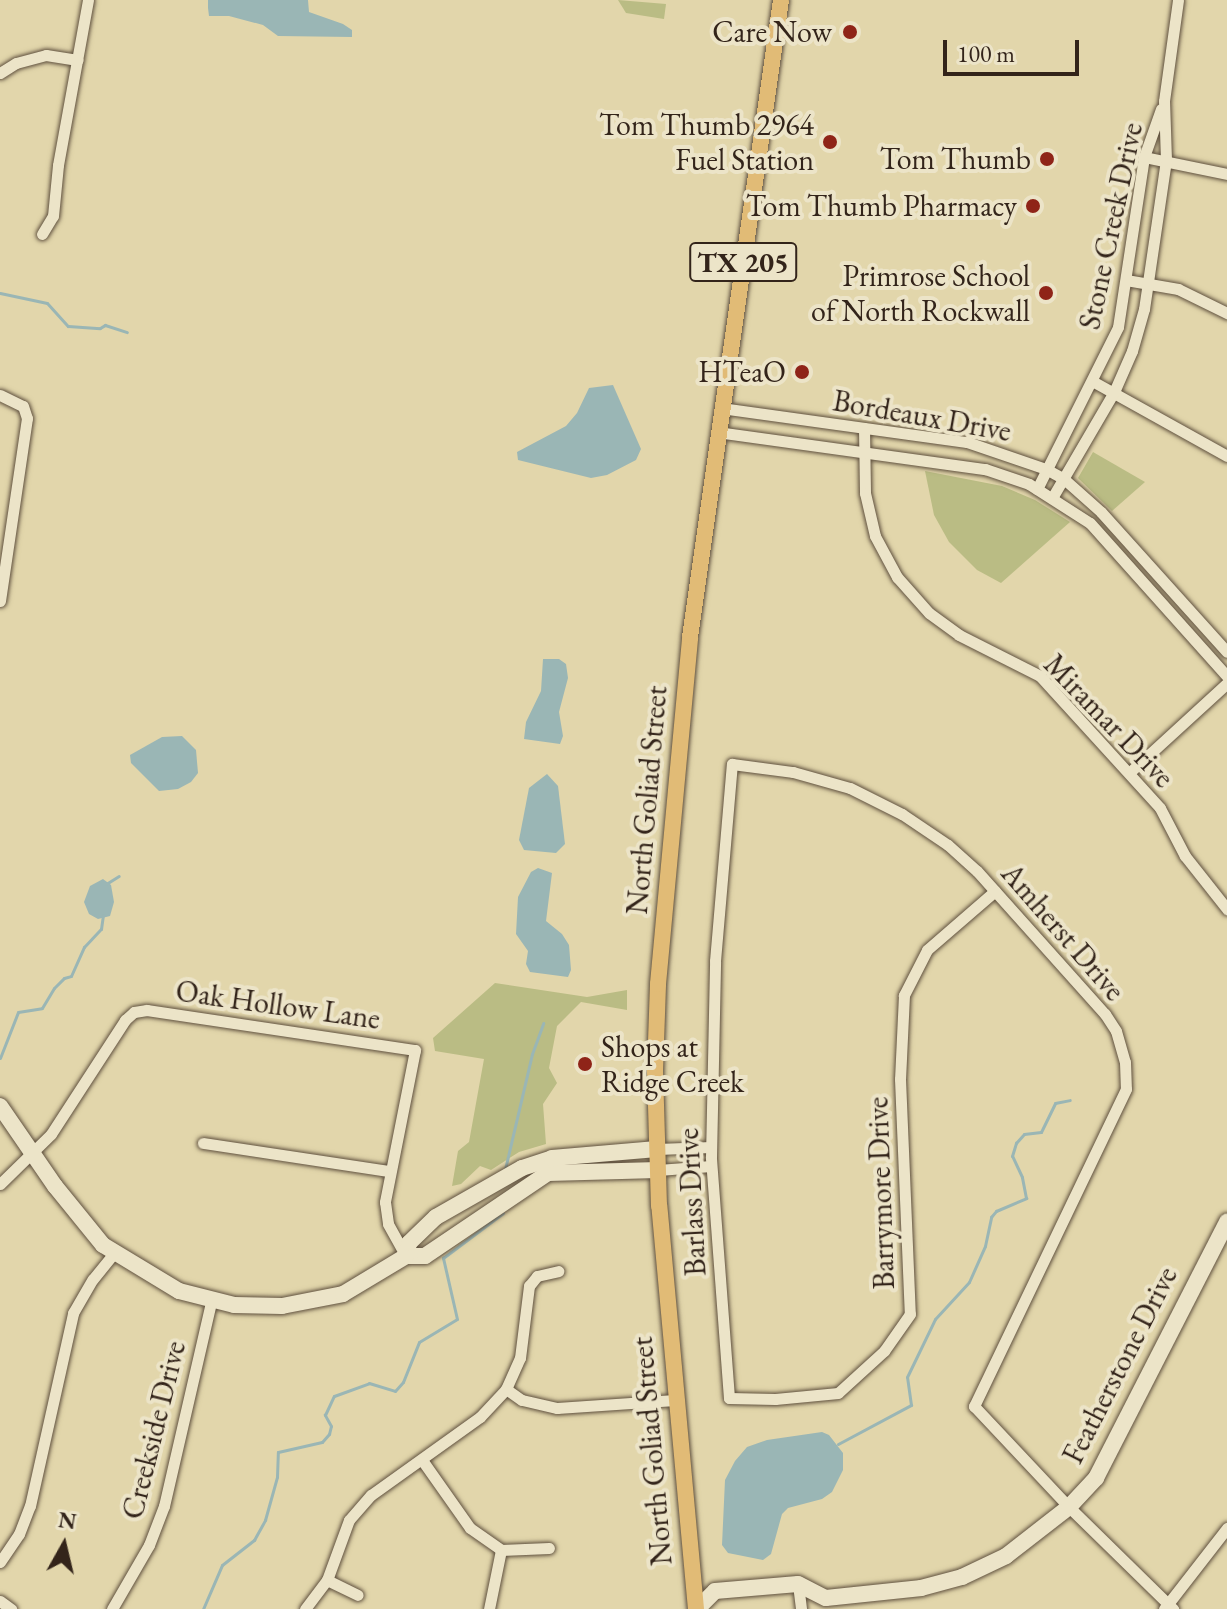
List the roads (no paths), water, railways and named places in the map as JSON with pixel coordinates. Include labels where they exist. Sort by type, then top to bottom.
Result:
[{"type":"main road","name":"North Goliad Street","points":[[696,1609],[675,1400],[658,1170],[658,984],[689,650],[717,432],[781,0]]},
{"type":"street","points":[[42,234],[53,216],[58,165],[88,0]]},
{"type":"street","name":"Stone Creek Drive","points":[[1052,498],[1114,392],[1132,351],[1148,283],[1166,160],[1164,101],[1178,0]]},
{"type":"street","points":[[0,73],[16,63],[46,55],[78,60]]},
{"type":"street","name":"Stone Creek Drive","points":[[1037,489],[1094,382],[1118,327],[1144,157],[1164,101]]},
{"type":"street","points":[[1144,157],[1227,174]]},
{"type":"street","points":[[1126,280],[1195,295],[1227,313]]},
{"type":"street","points":[[1094,382],[1227,456]]},
{"type":"street","points":[[0,395],[23,406],[27,418],[0,601]]},
{"type":"street","name":"Bordeaux Drive","points":[[721,408],[967,442],[1046,469],[1064,479],[1101,512],[1227,652]]},
{"type":"street","name":"Miramar Drive","points":[[864,428],[865,493],[875,536],[897,577],[929,613],[959,635],[1040,676],[1160,808],[1185,856],[1227,909]]},
{"type":"street","name":"Bordeaux Drive","points":[[717,432],[985,469],[1037,489],[1090,523],[1227,676]]},
{"type":"street","points":[[1151,592],[1163,582]]},
{"type":"street","points":[[1130,772],[1227,683]]},
{"type":"street","name":"Amherst Drive","points":[[732,764],[793,772],[850,788],[902,814],[948,845],[995,891],[1105,1014],[1116,1031],[1125,1062],[1126,1089],[974,1406],[1069,1507]]},
{"type":"street","name":"Barlass Drive","points":[[729,1398],[711,1147],[715,961],[732,764]]},
{"type":"street","name":"Barrymore Drive","points":[[729,1398],[775,1399],[838,1393],[884,1351],[910,1314],[900,1079],[904,995],[927,950],[995,891]]},
{"type":"street","name":"Oak Hollow Lane","points":[[31,1152],[51,1134],[125,1020],[134,1012],[147,1010],[415,1050],[388,1171]]},
{"type":"street","points":[[0,1106],[81,1220],[114,1253],[155,1279],[211,1302],[282,1306],[320,1301],[343,1294],[406,1256],[425,1256],[531,1182],[572,1163],[658,1170],[711,1166]]},
{"type":"street","points":[[203,1143],[388,1171],[385,1202],[388,1224],[406,1256]]},
{"type":"street","points":[[406,1256],[409,1243],[436,1217],[522,1168],[657,1149],[711,1147]]},
{"type":"street","points":[[0,1184],[31,1152]]},
{"type":"street","name":"Featherstone Drive","points":[[826,1598],[921,1588],[962,1577],[1006,1556],[1069,1507],[1096,1478],[1119,1438],[1226,1225]]},
{"type":"street","points":[[0,1562],[19,1534],[30,1506],[73,1313],[93,1279],[114,1253]]},
{"type":"street","points":[[305,1609],[327,1580],[349,1520],[371,1495],[480,1417],[506,1389],[520,1358],[529,1286],[537,1276],[558,1271]]},
{"type":"street","name":"Creekside Drive","points":[[112,1609],[149,1545],[164,1506],[211,1302]]},
{"type":"street","points":[[506,1389],[522,1400],[557,1408],[675,1400]]},
{"type":"street","points":[[422,1460],[458,1515],[501,1550],[549,1548]]},
{"type":"street","points":[[1069,1507],[1168,1607],[1227,1528]]},
{"type":"street","points":[[489,1609],[501,1550]]},
{"type":"street","points":[[327,1580],[358,1595]]},
{"type":"street","points":[[798,1584],[801,1609]]},
{"type":"street","points":[[696,1609],[715,1591],[798,1584],[826,1598],[811,1609]]},
{"type":"street","points":[[0,1601],[11,1609]]},
{"type":"water","points":[[208,0],[308,0],[309,12],[343,24],[352,30],[352,37],[278,36],[263,25],[229,16],[209,16],[208,8]]},
{"type":"water","points":[[613,385],[641,449],[636,460],[607,475],[591,478],[518,460],[517,452],[566,426],[577,413],[589,388]]},
{"type":"water","points":[[543,659],[559,659],[566,664],[568,678],[559,712],[563,736],[560,744],[524,739],[526,722],[541,691]]},
{"type":"water","points":[[182,736],[196,750],[198,773],[191,782],[178,789],[159,791],[131,763],[130,755],[162,737]]},
{"type":"water","points":[[547,774],[558,786],[565,844],[556,853],[524,850],[519,840],[529,788]]},
{"type":"water","points":[[538,868],[552,873],[546,921],[562,934],[569,945],[571,970],[568,977],[530,972],[526,964],[528,951],[516,934],[518,897],[531,872]]},
{"type":"water","points":[[103,879],[111,885],[114,902],[110,916],[98,919],[89,914],[84,902],[90,886]]},
{"type":"water","points":[[822,1432],[829,1435],[843,1453],[843,1470],[832,1492],[822,1499],[788,1508],[782,1514],[771,1554],[763,1560],[728,1553],[722,1545],[725,1480],[735,1461],[747,1447],[767,1440]]},
{"type":"waterway","points":[[0,293],[47,303],[68,326],[100,328],[105,325],[127,332]]},
{"type":"waterway","points":[[106,884],[119,876]]},
{"type":"waterway","points":[[0,1058],[18,1012],[42,1008],[54,988],[64,978],[71,976],[84,947],[101,929],[103,915]]},
{"type":"waterway","points":[[505,1169],[532,1054],[543,1023]]},
{"type":"waterway","points":[[838,1444],[911,1405],[907,1377],[935,1319],[969,1282],[985,1246],[991,1217],[996,1211],[1026,1198],[1022,1177],[1012,1156],[1016,1143],[1024,1134],[1041,1132],[1055,1103],[1070,1100]]},
{"type":"waterway","points":[[203,1609],[222,1565],[254,1540],[265,1520],[277,1477],[278,1452],[322,1442],[329,1434],[331,1426],[325,1415],[334,1396],[369,1383],[395,1391],[403,1382],[419,1342],[457,1319],[443,1258],[503,1213]]},
{"type":"place","name":"Care Now","points":[[850,32]]},
{"type":"place","name":"Tom Thumb 2964 Fuel Station","points":[[830,142]]},
{"type":"place","name":"Tom Thumb","points":[[1047,159]]},
{"type":"place","name":"Tom Thumb Pharmacy","points":[[1033,206]]},
{"type":"place","name":"Primrose School of North Rockwall","points":[[1046,293]]},
{"type":"place","name":"HTeaO","points":[[802,372]]},
{"type":"place","name":"Shops at Ridge Creek","points":[[585,1064]]}]
